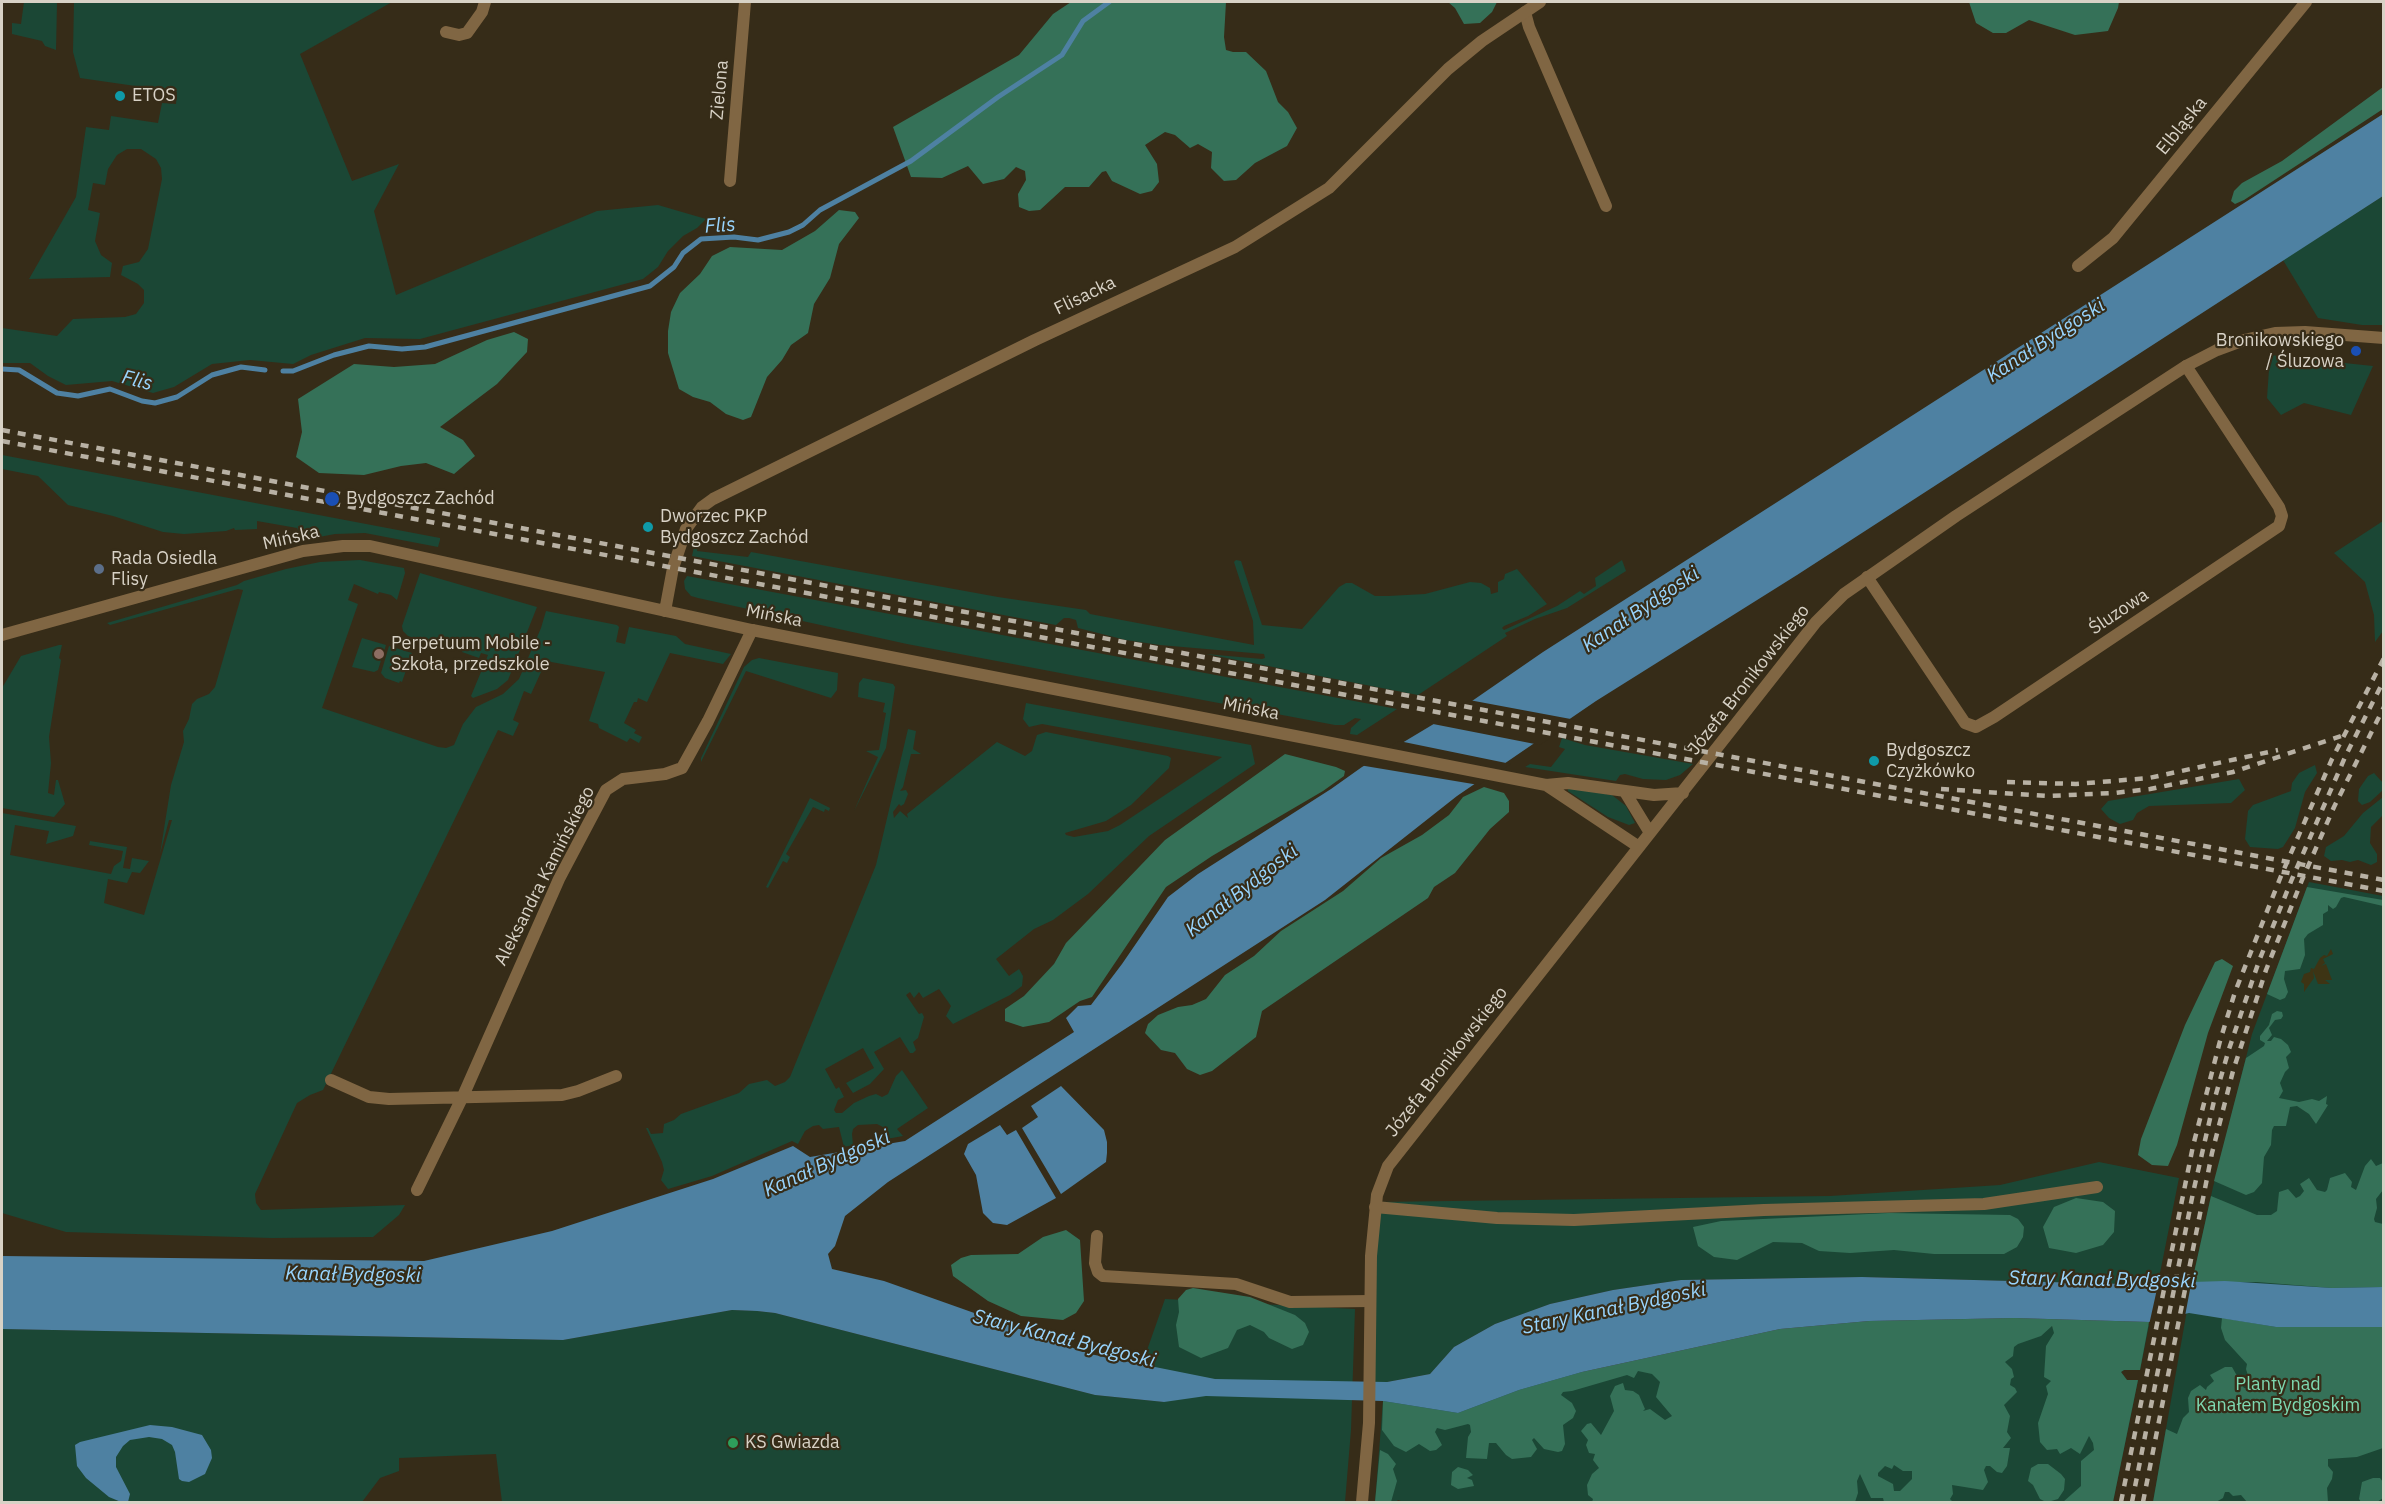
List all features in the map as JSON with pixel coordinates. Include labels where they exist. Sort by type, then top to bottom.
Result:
[{"type":"street","points":[[446,32],[459,35],[467,33],[482,12],[485,2]]},
{"type":"street","name":"Zielona","points":[[730,181],[745,2]]},
{"type":"street","name":"Flisacka","points":[[665,611],[673,568],[686,529],[702,507],[713,499],[1042,336],[1235,247],[1329,188],[1448,69],[1482,41],[1540,2]]},
{"type":"street","name":"Elbląska","points":[[2078,266],[2113,238],[2306,2]]},
{"type":"street","points":[[1525,12],[1529,27],[1606,207]]},
{"type":"street","name":"Józefa Bronikowskiego","points":[[1362,1503],[1369,1413],[1371,1256],[1375,1207],[1388,1166],[1816,621],[1844,594],[1867,577],[2186,366],[2228,346],[2275,333],[2305,332],[2384,338]]},
{"type":"street","name":"Śluzowa","points":[[1867,577],[1965,723],[1976,727],[2004,710],[2272,531],[2282,520],[2279,507],[2186,366]]},
{"type":"street","name":"Mińska","points":[[2,635],[303,551],[343,546],[370,546],[752,630],[1546,785],[1568,783],[1654,795],[1683,793]]},
{"type":"street","name":"Aleksandra Kamińskiego","points":[[417,1190],[463,1096],[559,879],[606,790],[623,779],[665,774],[682,768],[713,711],[752,630]]},
{"type":"street","name":"Mińska","points":[[1546,785],[1639,848]]},
{"type":"street","points":[[1625,792],[1650,833]]},
{"type":"street","points":[[331,1080],[379,1098],[562,1095],[616,1076]]},
{"type":"street","points":[[1375,1207],[1497,1218],[1574,1220],[1786,1209],[1984,1204],[2097,1186]]},
{"type":"street","points":[[1097,1236],[1095,1263],[1098,1272],[1103,1276],[1236,1284],[1290,1302],[1370,1301]]},
{"type":"green space","points":[[24,2],[57,3],[56,50],[45,46],[42,41],[12,34],[12,23],[21,24]]},
{"type":"green space","points":[[74,2],[392,2],[300,54],[352,181],[399,164],[374,211],[396,295],[597,211],[658,205],[706,219],[697,228],[683,236],[668,251],[658,267],[643,279],[420,339],[365,338],[311,355],[293,364],[250,360],[212,364],[174,387],[153,393],[112,381],[66,385],[30,363],[2,363],[2,328],[57,336],[73,319],[125,317],[136,314],[144,303],[144,290],[121,275],[123,266],[139,262],[148,249],[162,179],[161,168],[156,159],[141,149],[127,149],[117,155],[108,169],[105,185],[93,183],[88,210],[100,213],[95,241],[101,255],[112,263],[110,277],[29,279],[76,197],[86,127],[109,130],[111,116],[158,123],[162,103],[176,104],[177,92],[80,78],[73,52]]},
{"type":"green space","points":[[1071,2],[1226,2],[1224,37],[1226,50],[1246,52],[1266,71],[1278,102],[1288,112],[1297,128],[1287,146],[1255,163],[1236,180],[1224,181],[1211,168],[1212,152],[1198,144],[1190,148],[1175,135],[1165,132],[1145,145],[1157,164],[1159,182],[1152,191],[1140,194],[1112,181],[1106,171],[1102,172],[1089,187],[1065,187],[1040,210],[1029,211],[1019,207],[1018,194],[1026,180],[1025,171],[1016,167],[1004,179],[983,184],[968,166],[942,178],[911,177],[893,127],[1019,55],[1053,14]]},
{"type":"green space","points":[[1448,2],[1497,2],[1492,12],[1480,23],[1464,24],[1455,8]]},
{"type":"green space","points":[[1969,2],[2119,2],[2108,31],[2075,35],[2029,20],[2006,33],[1993,33],[1976,23]]},
{"type":"green space","points":[[2383,87],[2383,109],[2244,200],[2235,204],[2231,201],[2234,191],[2242,183],[2282,161]]},
{"type":"green space","points":[[2383,196],[2383,325],[2362,325],[2318,318],[2283,260]]},
{"type":"green space","points":[[839,210],[855,212],[859,218],[839,244],[830,278],[814,304],[808,333],[791,345],[767,377],[751,417],[743,420],[726,414],[710,402],[693,397],[679,389],[668,353],[671,312],[680,293],[700,274],[712,256],[730,247],[782,250],[815,231]]},
{"type":"green space","points":[[514,332],[528,339],[527,352],[497,384],[440,427],[463,440],[475,456],[454,474],[426,463],[401,466],[364,475],[319,473],[296,457],[302,432],[298,399],[354,364],[394,367],[435,364],[487,340]]},
{"type":"green space","points":[[2270,355],[2373,366],[2351,415],[2304,403],[2281,415],[2267,398]]},
{"type":"green space","points":[[2,455],[440,538],[440,540],[438,547],[365,533],[335,534],[303,540],[297,528],[257,521],[257,529],[235,530],[234,528],[226,531],[184,534],[163,532],[68,505],[38,476],[2,469]]},
{"type":"green space","points":[[2383,521],[2383,631],[2375,642],[2374,615],[2365,582],[2334,553]]},
{"type":"green space","points":[[698,543],[697,551],[748,557],[751,552],[998,597],[1086,610],[1090,614],[1254,645],[1253,621],[1234,562],[1236,560],[1241,561],[1262,625],[1302,629],[1339,587],[1346,583],[1352,583],[1375,596],[1425,594],[1470,582],[1481,583],[1490,588],[1491,594],[1498,592],[1498,582],[1504,579],[1505,574],[1517,569],[1547,604],[1528,616],[1504,626],[1502,628],[1504,630],[1557,606],[1580,591],[1584,594],[1596,586],[1595,578],[1622,560],[1626,571],[1567,608],[1505,633],[1507,636],[1418,695],[1206,654],[1262,659],[1265,658],[1264,654],[1126,640],[1078,628],[1076,620],[1069,618],[1064,618],[1056,625],[692,556],[694,547]]},
{"type":"green space","points":[[360,560],[404,568],[405,573],[397,600],[391,595],[379,592],[378,594],[354,584],[348,600],[358,604],[322,708],[438,747],[446,748],[454,745],[463,724],[476,707],[503,694],[519,679],[546,611],[617,625],[619,627],[616,642],[625,644],[629,627],[676,636],[685,644],[731,654],[723,664],[670,653],[647,702],[638,698],[624,723],[636,730],[634,733],[642,737],[639,743],[630,738],[627,742],[589,721],[605,672],[546,661],[531,694],[524,691],[513,720],[519,723],[513,736],[498,730],[323,1090],[297,1103],[255,1194],[256,1203],[261,1210],[405,1205],[399,1215],[373,1237],[272,1238],[66,1232],[2,1213],[2,813],[76,826],[73,836],[46,844],[49,831],[15,825],[10,855],[111,874],[114,866],[121,861],[123,851],[89,845],[90,841],[127,847],[123,868],[130,869],[132,858],[149,861],[140,873],[132,872],[127,883],[108,879],[104,903],[144,915],[172,820],[169,820],[160,854],[171,785],[184,742],[183,731],[189,719],[192,704],[209,694],[215,687],[243,590],[238,589],[110,625],[107,623],[286,569],[320,562]]},
{"type":"green space","points":[[420,573],[537,607],[508,680],[497,689],[473,698],[471,696],[488,655],[481,653],[479,658],[462,652],[465,644],[443,636],[439,644],[434,644],[408,636],[403,631],[402,626]]},
{"type":"green space","points":[[687,576],[1397,709],[1357,735],[1350,734],[1351,728],[1361,719],[1355,718],[1344,725],[1335,725],[907,644],[698,598],[691,596],[685,589],[684,581]]},
{"type":"green space","points":[[362,638],[386,645],[378,670],[374,672],[352,667]]},
{"type":"green space","points":[[62,645],[59,658],[61,660],[49,737],[51,763],[48,793],[54,795],[56,780],[58,780],[65,804],[54,817],[2,808],[2,688],[21,656]]},
{"type":"green space","points":[[389,646],[412,653],[402,682],[399,683],[385,678],[381,673]]},
{"type":"green space","points":[[759,658],[838,673],[837,690],[831,698],[746,671],[701,762],[744,667],[752,660]]},
{"type":"green space","points":[[863,678],[893,684],[895,687],[886,748],[854,811],[878,757],[866,751],[879,750],[886,713],[883,712],[885,703],[858,697],[859,683]]},
{"type":"green space","points":[[1026,703],[1251,745],[1255,764],[1149,836],[1088,894],[1053,920],[1034,929],[996,959],[1009,976],[1019,969],[1023,976],[1022,986],[1010,995],[953,1024],[946,1016],[951,1006],[939,989],[923,998],[919,992],[914,998],[910,992],[906,995],[919,1014],[922,1013],[924,1017],[918,1038],[913,1042],[916,1050],[913,1053],[910,1053],[900,1037],[874,1052],[884,1069],[870,1084],[853,1093],[846,1083],[874,1068],[863,1048],[825,1069],[836,1089],[839,1087],[844,1097],[838,1100],[834,1110],[836,1113],[842,1113],[854,1103],[869,1096],[876,1094],[882,1097],[888,1094],[896,1076],[902,1070],[928,1108],[897,1129],[903,1136],[876,1141],[886,1131],[885,1128],[877,1124],[858,1125],[853,1129],[853,1145],[844,1147],[839,1127],[823,1129],[819,1125],[813,1126],[805,1131],[798,1144],[792,1141],[712,1176],[668,1189],[661,1180],[664,1170],[662,1162],[646,1128],[651,1134],[663,1133],[664,1124],[681,1114],[739,1093],[749,1084],[767,1080],[775,1086],[790,1077],[876,865],[908,729],[916,731],[913,749],[921,754],[911,754],[900,791],[906,790],[908,794],[904,804],[901,806],[899,804],[893,812],[894,818],[900,811],[908,818],[907,814],[997,742],[1025,756],[1032,751],[1037,735],[1046,732],[1171,758],[1169,768],[1131,805],[1106,821],[1065,833],[1074,837],[1108,831],[1120,825],[1222,757],[1042,724],[1029,727],[1023,719]]},
{"type":"green space","points":[[1562,738],[1585,745],[1693,764],[1680,775],[1666,780],[1643,779],[1625,774],[1620,775],[1616,781],[1525,767],[1530,764],[1551,767],[1565,749],[1559,747]]},
{"type":"green space","points":[[1285,754],[1336,767],[1345,771],[1344,776],[1323,791],[1212,856],[1166,887],[1092,997],[1080,1001],[1049,1022],[1023,1027],[1005,1021],[1005,1009],[1024,996],[1054,964],[1066,943],[1165,840]]},
{"type":"green space","points":[[2315,765],[2317,773],[2305,792],[2295,828],[2283,847],[2278,849],[2250,847],[2245,839],[2248,811],[2253,805],[2291,791],[2292,783],[2299,773]]},
{"type":"green space","points":[[2374,773],[2383,783],[2383,790],[2370,802],[2362,805],[2358,801],[2359,789],[2368,776]]},
{"type":"green space","points":[[2239,779],[2245,790],[2231,803],[2149,806],[2137,813],[2133,820],[2120,824],[2109,818],[2101,809],[2108,801]]},
{"type":"green space","points":[[1484,787],[1504,793],[1509,801],[1509,812],[1490,829],[1455,873],[1434,887],[1428,898],[1262,1011],[1256,1037],[1212,1071],[1200,1075],[1187,1069],[1175,1053],[1161,1050],[1145,1033],[1148,1024],[1158,1015],[1206,999],[1225,975],[1254,956],[1281,931],[1343,891],[1381,858],[1422,835],[1449,815],[1463,797]]},
{"type":"green space","points":[[1568,788],[1612,795],[1626,806],[1635,823],[1629,825],[1608,817],[1568,791]]},
{"type":"green space","points":[[2383,797],[2383,815],[2371,827],[2370,843],[2377,854],[2377,862],[2371,865],[2358,860],[2331,861],[2324,856],[2326,847],[2344,836],[2363,813]]},
{"type":"green space","points":[[810,798],[830,808],[829,811],[825,809],[824,812],[813,807],[786,854],[790,857],[787,863],[783,861],[768,888],[766,887]]},
{"type":"green space","name":"Planty nad Kanałem Bydgoskim","points":[[2309,882],[2383,896],[2383,1502],[2153,1502],[2192,1282],[2213,1187],[2252,1034]]},
{"type":"green space","points":[[2307,887],[2383,900],[2383,906],[2344,897],[2333,909],[2328,905],[2328,911],[2323,914],[2323,925],[2304,939],[2305,955],[2300,969],[2285,971],[2284,979],[2288,992],[2285,998],[2280,1000],[2267,994]]},
{"type":"green space","points":[[2222,959],[2233,966],[2208,1033],[2177,1145],[2168,1166],[2152,1165],[2138,1155],[2141,1139],[2185,1025],[2215,962]]},
{"type":"green space","points":[[2277,1011],[2282,1012],[2283,1016],[2275,1020],[2269,1028],[2272,1035],[2267,1041],[2271,1041],[2274,1037],[2281,1039],[2288,1045],[2291,1052],[2286,1057],[2289,1068],[2280,1083],[2283,1091],[2279,1098],[2299,1102],[2312,1099],[2319,1101],[2327,1096],[2326,1104],[2328,1105],[2316,1124],[2309,1114],[2297,1106],[2290,1107],[2286,1126],[2274,1126],[2272,1130],[2271,1145],[2264,1157],[2262,1183],[2254,1192],[2246,1195],[2214,1181],[2246,1058],[2264,1046],[2265,1043],[2260,1040],[2260,1036],[2269,1025],[2272,1014]]},
{"type":"green space","points":[[2371,1159],[2376,1166],[2383,1163],[2383,1190],[2376,1199],[2377,1208],[2374,1219],[2375,1222],[2383,1224],[2383,1287],[2332,1288],[2257,1282],[2192,1282],[2211,1196],[2257,1215],[2271,1215],[2277,1211],[2279,1192],[2288,1189],[2296,1198],[2304,1191],[2300,1184],[2309,1178],[2317,1190],[2325,1192],[2330,1178],[2345,1173],[2352,1182],[2351,1187],[2356,1190],[2365,1166]]},
{"type":"green space","points":[[2099,1162],[2179,1178],[2158,1283],[1862,1277],[1681,1280],[1613,1290],[1550,1304],[1495,1324],[1454,1347],[1430,1374],[1387,1382],[1369,1382],[1376,1202],[1830,1196],[2000,1185]]},
{"type":"green space","points":[[2076,1198],[2103,1202],[2115,1211],[2114,1232],[2103,1245],[2076,1253],[2049,1248],[2043,1227],[2054,1207]]},
{"type":"green space","points":[[1889,1213],[2010,1215],[2018,1219],[2024,1227],[2023,1237],[2017,1247],[2004,1254],[1934,1254],[1894,1250],[1850,1253],[1819,1251],[1802,1243],[1773,1242],[1737,1260],[1714,1257],[1698,1246],[1693,1227],[1721,1221]]},
{"type":"green space","points":[[1066,1230],[1080,1240],[1084,1301],[1076,1313],[1063,1320],[1021,1316],[988,1301],[953,1276],[951,1265],[961,1258],[971,1255],[1018,1254],[1043,1237]]},
{"type":"green space","points":[[1193,1288],[1250,1297],[1295,1315],[1305,1323],[1309,1332],[1303,1345],[1292,1349],[1269,1338],[1264,1332],[1250,1325],[1237,1330],[1228,1348],[1201,1358],[1179,1347],[1176,1325],[1179,1312],[1178,1299],[1186,1290]]},
{"type":"green space","points":[[1165,1299],[1355,1309],[1351,1430],[1345,1502],[502,1502],[496,1454],[399,1458],[399,1471],[380,1478],[362,1502],[2,1502],[2,1329],[563,1340],[732,1310],[757,1311],[775,1313],[1095,1395],[1164,1402],[1146,1353]]},
{"type":"green space","points":[[2014,1318],[2149,1322],[2140,1370],[2121,1372],[2127,1380],[2138,1380],[2113,1502],[2063,1502],[2081,1486],[2081,1461],[2094,1450],[2089,1436],[2080,1454],[2071,1448],[2060,1454],[2057,1449],[2047,1450],[2040,1442],[2038,1423],[2048,1394],[2046,1386],[2051,1381],[2044,1377],[2046,1346],[2054,1333],[2052,1326],[2041,1336],[2014,1347],[2013,1356],[2005,1362],[2012,1369],[2014,1377],[2010,1385],[2017,1392],[2004,1405],[2010,1416],[2007,1432],[2011,1438],[2003,1448],[2010,1448],[2007,1466],[2002,1473],[1986,1466],[1984,1470],[1988,1482],[1983,1490],[1952,1485],[1953,1494],[1950,1499],[1953,1502],[1884,1502],[1883,1498],[1871,1498],[1860,1474],[1855,1502],[1592,1502],[1593,1499],[1588,1495],[1587,1485],[1592,1474],[1599,1468],[1593,1460],[1595,1454],[1589,1453],[1586,1445],[1588,1440],[1581,1431],[1591,1423],[1601,1435],[1614,1411],[1610,1396],[1615,1386],[1623,1383],[1625,1390],[1639,1395],[1645,1409],[1643,1411],[1650,1409],[1665,1420],[1672,1416],[1656,1397],[1660,1382],[1652,1374],[1638,1371],[1634,1378],[1627,1375],[1563,1392],[1561,1395],[1572,1403],[1576,1411],[1573,1418],[1563,1425],[1565,1444],[1562,1451],[1558,1452],[1544,1449],[1534,1438],[1532,1440],[1537,1449],[1531,1457],[1512,1459],[1496,1443],[1489,1443],[1487,1459],[1466,1458],[1468,1437],[1471,1432],[1468,1424],[1445,1430],[1437,1428],[1435,1432],[1442,1445],[1436,1450],[1430,1451],[1419,1444],[1406,1452],[1394,1446],[1382,1430],[1383,1401],[1458,1413],[1519,1390],[1582,1372],[1780,1329],[1869,1321]],"holes":[[[1894,1465],[1903,1471],[1912,1471],[1912,1479],[1900,1491],[1894,1491],[1893,1484],[1878,1476],[1885,1466],[1892,1469]]]},
{"type":"green space","points":[[2222,1318],[2276,1327],[2383,1327],[2383,1448],[2357,1457],[2328,1459],[2328,1466],[2333,1472],[2327,1488],[2328,1502],[2247,1502],[2241,1495],[2233,1496],[2225,1492],[2223,1498],[2216,1502],[2153,1502],[2166,1429],[2177,1434],[2183,1418],[2189,1412],[2188,1398],[2191,1391],[2200,1385],[2206,1390],[2214,1381],[2210,1375],[2225,1367],[2232,1367],[2244,1388],[2252,1389],[2246,1369],[2247,1364],[2225,1340],[2221,1328]]},
{"type":"green space","points":[[2149,1325],[2140,1370],[2121,1372],[2127,1380],[2138,1380],[2113,1502],[1404,1502],[1398,1500],[1396,1502],[1375,1502],[1383,1401],[1582,1372],[2052,1326],[2054,1330]]},
{"type":"green space","points":[[1380,1450],[1388,1454],[1396,1464],[1393,1469],[1397,1481],[1391,1502],[1375,1502]]},
{"type":"green space","points":[[2038,1464],[2048,1464],[2065,1479],[2064,1490],[2058,1499],[2048,1502],[2040,1499],[2033,1485],[2028,1481],[2031,1468]]},
{"type":"green space","points":[[1458,1467],[1468,1470],[1473,1475],[1467,1478],[1472,1480],[1474,1486],[1458,1489],[1451,1485],[1452,1472]]},
{"type":"green space","points":[[2380,1478],[2383,1482],[2383,1498],[2377,1502],[2361,1502],[2359,1499],[2362,1482]]},
{"type":"sand","points":[[2331,949],[2333,954],[2323,959],[2325,963],[2321,966],[2326,964],[2332,980],[2325,980],[2330,984],[2318,984],[2313,971],[2314,978],[2304,992],[2304,984],[2301,982],[2304,974],[2310,972],[2311,968],[2314,969],[2320,958],[2327,956]]},
{"type":"water","points":[[2383,114],[2383,196],[1797,575],[1596,701],[1457,796],[1325,900],[888,1182],[845,1216],[835,1246],[828,1254],[832,1269],[884,1281],[1090,1354],[1215,1379],[1387,1382],[1430,1374],[1454,1347],[1495,1324],[1550,1304],[1613,1290],[1681,1280],[1862,1277],[2124,1284],[2225,1281],[2332,1288],[2383,1287],[2383,1327],[2276,1327],[2189,1313],[2149,1322],[2014,1318],[1869,1321],[1780,1329],[1582,1372],[1519,1390],[1458,1413],[1383,1401],[1206,1396],[1164,1402],[1095,1395],[775,1313],[757,1311],[732,1310],[563,1340],[2,1329],[2,1256],[424,1261],[552,1231],[713,1179],[793,1146],[810,1157],[905,1141],[1074,1032],[1066,1018],[1078,1006],[1091,1005],[1168,897],[1198,874],[1362,767],[1472,701],[1543,652]]},
{"type":"water","points":[[1061,1086],[1104,1130],[1107,1153],[1106,1162],[1061,1194],[1022,1128],[1038,1117],[1031,1106]]},
{"type":"water","points":[[1000,1125],[1007,1135],[1016,1130],[1056,1198],[1007,1225],[993,1223],[983,1213],[976,1175],[964,1154],[968,1144]]},
{"type":"water","points":[[150,1425],[172,1427],[202,1435],[211,1450],[212,1458],[205,1474],[189,1482],[182,1481],[179,1479],[172,1445],[162,1439],[149,1437],[130,1440],[116,1457],[116,1467],[130,1494],[128,1502],[109,1497],[86,1478],[77,1466],[75,1445],[80,1442]]},
{"type":"pier","points":[[1469,700],[1576,720],[1540,745],[1428,723]]},
{"type":"pier","points":[[1399,741],[1511,764],[1479,785],[1359,765]]},
{"type":"pier","points":[[2192,1279],[2185,1316],[2149,1325],[2159,1280]]},
{"type":"waterway","name":"Flis","points":[[283,371],[293,371],[334,355],[369,346],[402,349],[425,347],[650,286],[674,267],[683,253],[701,239],[734,237],[758,240],[789,232],[803,225],[820,210],[911,161],[998,97],[1062,55],[1083,21],[1109,2]]},
{"type":"waterway","name":"Flis","points":[[2,369],[19,370],[57,393],[78,396],[110,389],[142,401],[155,403],[177,397],[212,375],[241,367],[265,370]]},
{"type":"railway","points":[[2,430],[2384,880]]},
{"type":"railway","points":[[2,441],[2384,891]]},
{"type":"railway","points":[[2121,1502],[2193,1146],[2235,992],[2281,876],[2332,759],[2384,658]]},
{"type":"railway","points":[[2132,1502],[2193,1193],[2214,1101],[2229,1049],[2259,961],[2292,879],[2346,755],[2384,680]]},
{"type":"railway","points":[[2143,1502],[2212,1153],[2233,1071],[2266,970],[2302,880],[2334,807],[2384,707]]},
{"type":"railway","points":[[1941,789],[2047,796],[2150,789],[2233,772],[2347,734]]},
{"type":"railway","points":[[2007,782],[2076,784],[2149,778],[2278,750]]},
{"type":"place","name":"ETOS","points":[[120,96]]},
{"type":"place","name":"Bronikowskiego / Śluzowa","points":[[2356,351]]},
{"type":"place","name":"Bydgoszcz Zachód","points":[[332,499]]},
{"type":"place","name":"Dworzec PKP Bydgoszcz Zachód","points":[[648,527]]},
{"type":"place","name":"Rada Osiedla Flisy","points":[[99,569]]},
{"type":"place","name":"Perpetuum Mobile - Szkoła, przedszkole","points":[[379,654]]},
{"type":"place","name":"Bydgoszcz Czyżkówko","points":[[1874,761]]},
{"type":"place","name":"KS Gwiazda","points":[[733,1443]]},
{"type":"water label","name":"Kanał Bydgoski","points":[[2046,341]]},
{"type":"water label","name":"Kanał Bydgoski","points":[[1641,610]]},
{"type":"water label","name":"Kanał Bydgoski","points":[[1242,891]]},
{"type":"water label","name":"Kanał Bydgoski","points":[[827,1164]]},
{"type":"water label","name":"Kanał Bydgoski","points":[[353,1275]]},
{"type":"water label","name":"Stary Kanał Bydgoski","points":[[2102,1280]]},
{"type":"water label","name":"Stary Kanał Bydgoski","points":[[1614,1309]]},
{"type":"water label","name":"Stary Kanał Bydgoski","points":[[1064,1339]]}]
